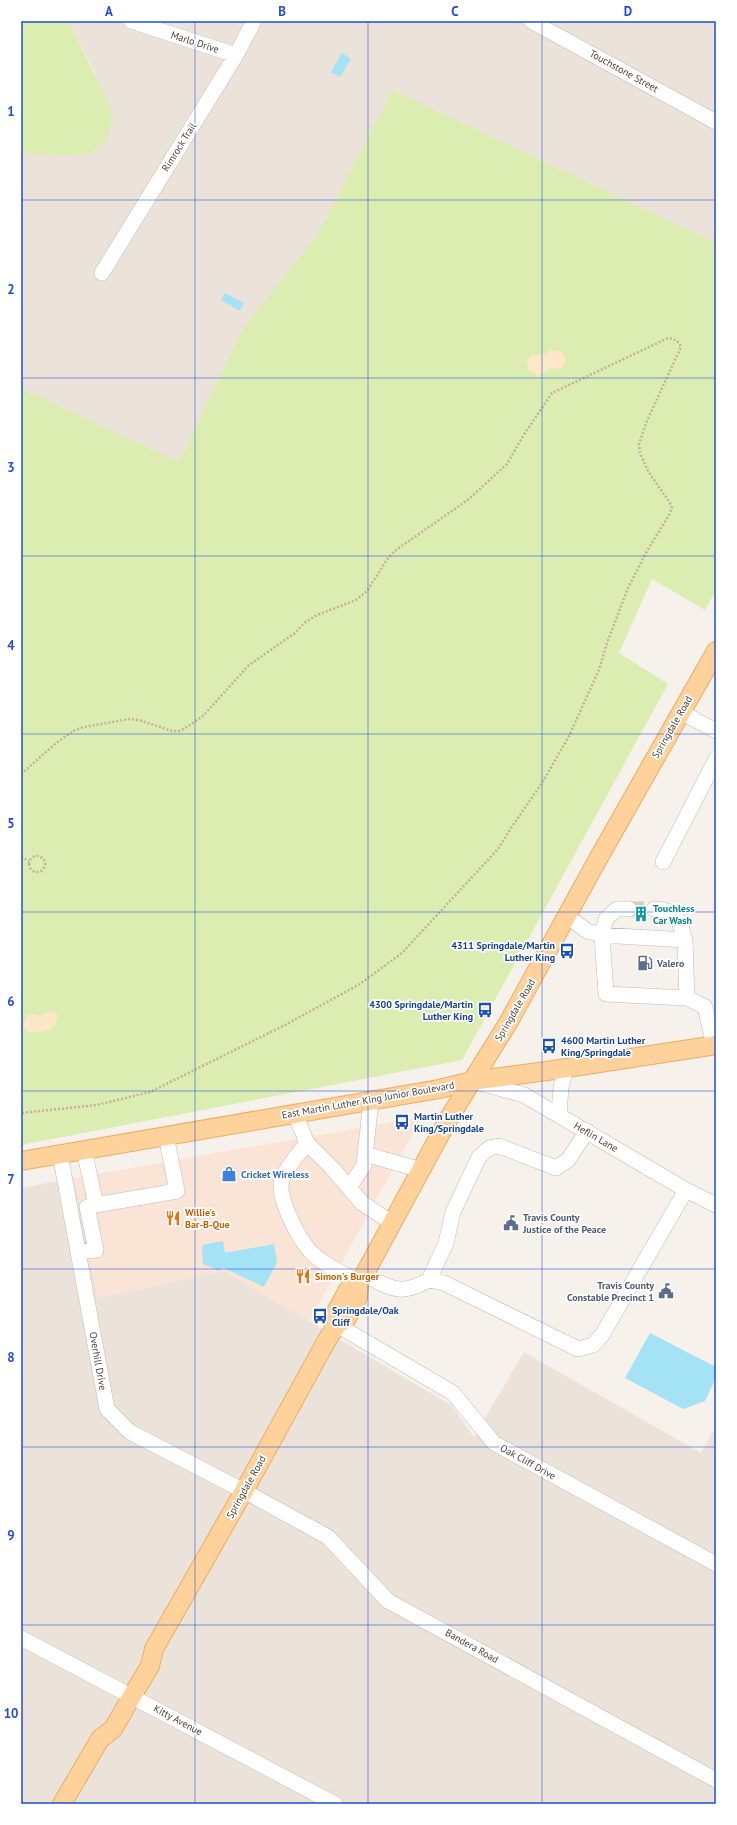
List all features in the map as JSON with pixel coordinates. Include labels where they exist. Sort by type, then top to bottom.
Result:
[{"type":"main road","name":"Springdale Road","points":[[62,1804],[100,1739],[113,1729],[127,1694],[150,1666],[154,1649],[337,1325],[347,1318],[358,1297],[361,1281],[449,1118],[508,1023],[716,651]]},
{"type":"main road","name":"East Martin Luther King Junior Boulevard","points":[[21,1161],[439,1089],[472,1081],[715,1045]]},
{"type":"street","name":"Marlo Drive","points":[[131,21],[236,55]]},
{"type":"street","name":"Rimrock Trail","points":[[102,273],[236,55],[254,21]]},
{"type":"street","name":"Touchstone Street","points":[[531,21],[716,122]]},
{"type":"street","points":[[681,712],[716,731]]},
{"type":"street","points":[[663,862],[716,758]]},
{"type":"street","points":[[629,909],[617,908],[606,919],[602,936],[606,994],[687,998],[705,1007],[715,1045]]},
{"type":"street","points":[[654,909],[668,910],[678,918],[685,940],[687,998]]},
{"type":"street","points":[[567,916],[587,931],[602,936],[685,940]]},
{"type":"street","points":[[559,1115],[561,1087],[566,1068]]},
{"type":"street","name":"Heflin Lane","points":[[472,1081],[524,1095],[686,1190],[716,1205]]},
{"type":"street","points":[[349,1188],[364,1165],[370,1101]]},
{"type":"street","points":[[295,1114],[307,1142],[362,1203],[392,1223]]},
{"type":"street","points":[[429,1280],[446,1243],[453,1212],[479,1157],[489,1148],[499,1146],[556,1168],[568,1160],[587,1131]]},
{"type":"street","points":[[71,1210],[177,1191],[166,1136]]},
{"type":"street","points":[[307,1142],[289,1166],[281,1183],[281,1194],[289,1218],[310,1252],[339,1272],[361,1281],[406,1290],[429,1280],[444,1283],[578,1349],[592,1345],[602,1335],[618,1310],[686,1190]]},
{"type":"street","points":[[78,1252],[96,1250],[84,1150]]},
{"type":"street","name":"Overhill Drive","points":[[60,1154],[107,1408],[130,1432],[244,1491]]},
{"type":"street","points":[[365,1154],[421,1170]]},
{"type":"street","name":"Oak Cliff Drive","points":[[337,1325],[453,1393],[494,1443],[716,1564]]},
{"type":"street","name":"Bandera Road","points":[[244,1491],[328,1537],[388,1601],[716,1780]]},
{"type":"street","name":"Kitty Avenue","points":[[21,1638],[335,1804]]},
{"type":"path","points":[[21,774],[55,744],[73,731],[128,719],[149,723],[172,731],[180,731],[190,725],[203,716],[249,665],[295,633],[304,623],[317,615],[356,600],[367,591],[388,558],[396,550],[469,499],[507,464],[523,436],[552,393],[668,338],[675,339],[680,343],[681,347],[646,423],[639,444],[640,454],[648,471],[672,508],[628,588],[609,637],[599,670],[569,736],[542,783],[498,849],[402,953],[360,984],[285,1025],[150,1092],[97,1105],[21,1114]]},
{"type":"path","points":[[21,857],[29,862],[29,867],[33,870],[41,870],[44,866],[44,862],[39,856],[32,857],[29,862]]},
{"type":"shaded area","points":[[68,21],[716,21],[716,243],[393,90],[315,238],[243,328],[179,462],[21,388],[21,153],[66,156],[96,75]]},
{"type":"shaded area","points":[[422,1117],[309,1321],[224,1271],[98,1298],[74,1178]]},
{"type":"shaded area","points":[[74,1178],[98,1298],[224,1271],[451,1405],[474,1437],[524,1352],[701,1453],[716,1426],[716,1804],[21,1804],[21,1188]]},
{"type":"green space","points":[[21,21],[68,21],[113,112],[107,139],[92,153],[66,156],[21,153]]},
{"type":"green space","points":[[393,90],[716,243],[716,591],[705,610],[652,579],[619,653],[668,684],[462,1060],[21,1145],[21,388],[179,462],[243,328],[315,238]]},
{"type":"sand","points":[[550,350],[560,351],[564,354],[566,361],[563,367],[557,369],[551,368],[541,375],[537,375],[528,369],[526,362],[530,357],[545,354]]},
{"type":"sand","points":[[51,1010],[56,1013],[58,1018],[54,1026],[50,1029],[42,1032],[28,1032],[23,1027],[27,1015],[32,1014],[41,1016]]},
{"type":"water","points":[[342,53],[351,59],[340,77],[331,72]]},
{"type":"water","points":[[225,293],[244,303],[240,311],[221,300]]},
{"type":"water","points":[[223,1241],[225,1253],[274,1244],[277,1262],[264,1287],[222,1267],[220,1271],[203,1264],[202,1245]]},
{"type":"water","points":[[650,1333],[716,1367],[716,1378],[705,1401],[683,1409],[625,1378]]},
{"type":"tunnel","points":[[629,909],[654,909]]},
{"type":"place","name":"Touchless Car Wash","points":[[641,914]]},
{"type":"place","name":"4311 Springdale/Martin Luther King","points":[[567,951]]},
{"type":"place","name":"Valero","points":[[645,963]]},
{"type":"place","name":"4300 Springdale/Martin Luther King","points":[[485,1010]]},
{"type":"place","name":"4600 Martin Luther King/Springdale","points":[[549,1046]]},
{"type":"place","name":"Martin Luther King/Springdale","points":[[402,1122]]},
{"type":"place","name":"Cricket Wireless","points":[[229,1174]]},
{"type":"place","name":"Willie's Bar-B-Que","points":[[173,1218]]},
{"type":"place","name":"Travis County Justice of the Peace","points":[[511,1223]]},
{"type":"place","name":"Simon's Burger","points":[[303,1276]]},
{"type":"place","name":"Travis County Constable Precinct 1","points":[[666,1291]]},
{"type":"place","name":"Springdale/Oak Cliff","points":[[320,1316]]}]
